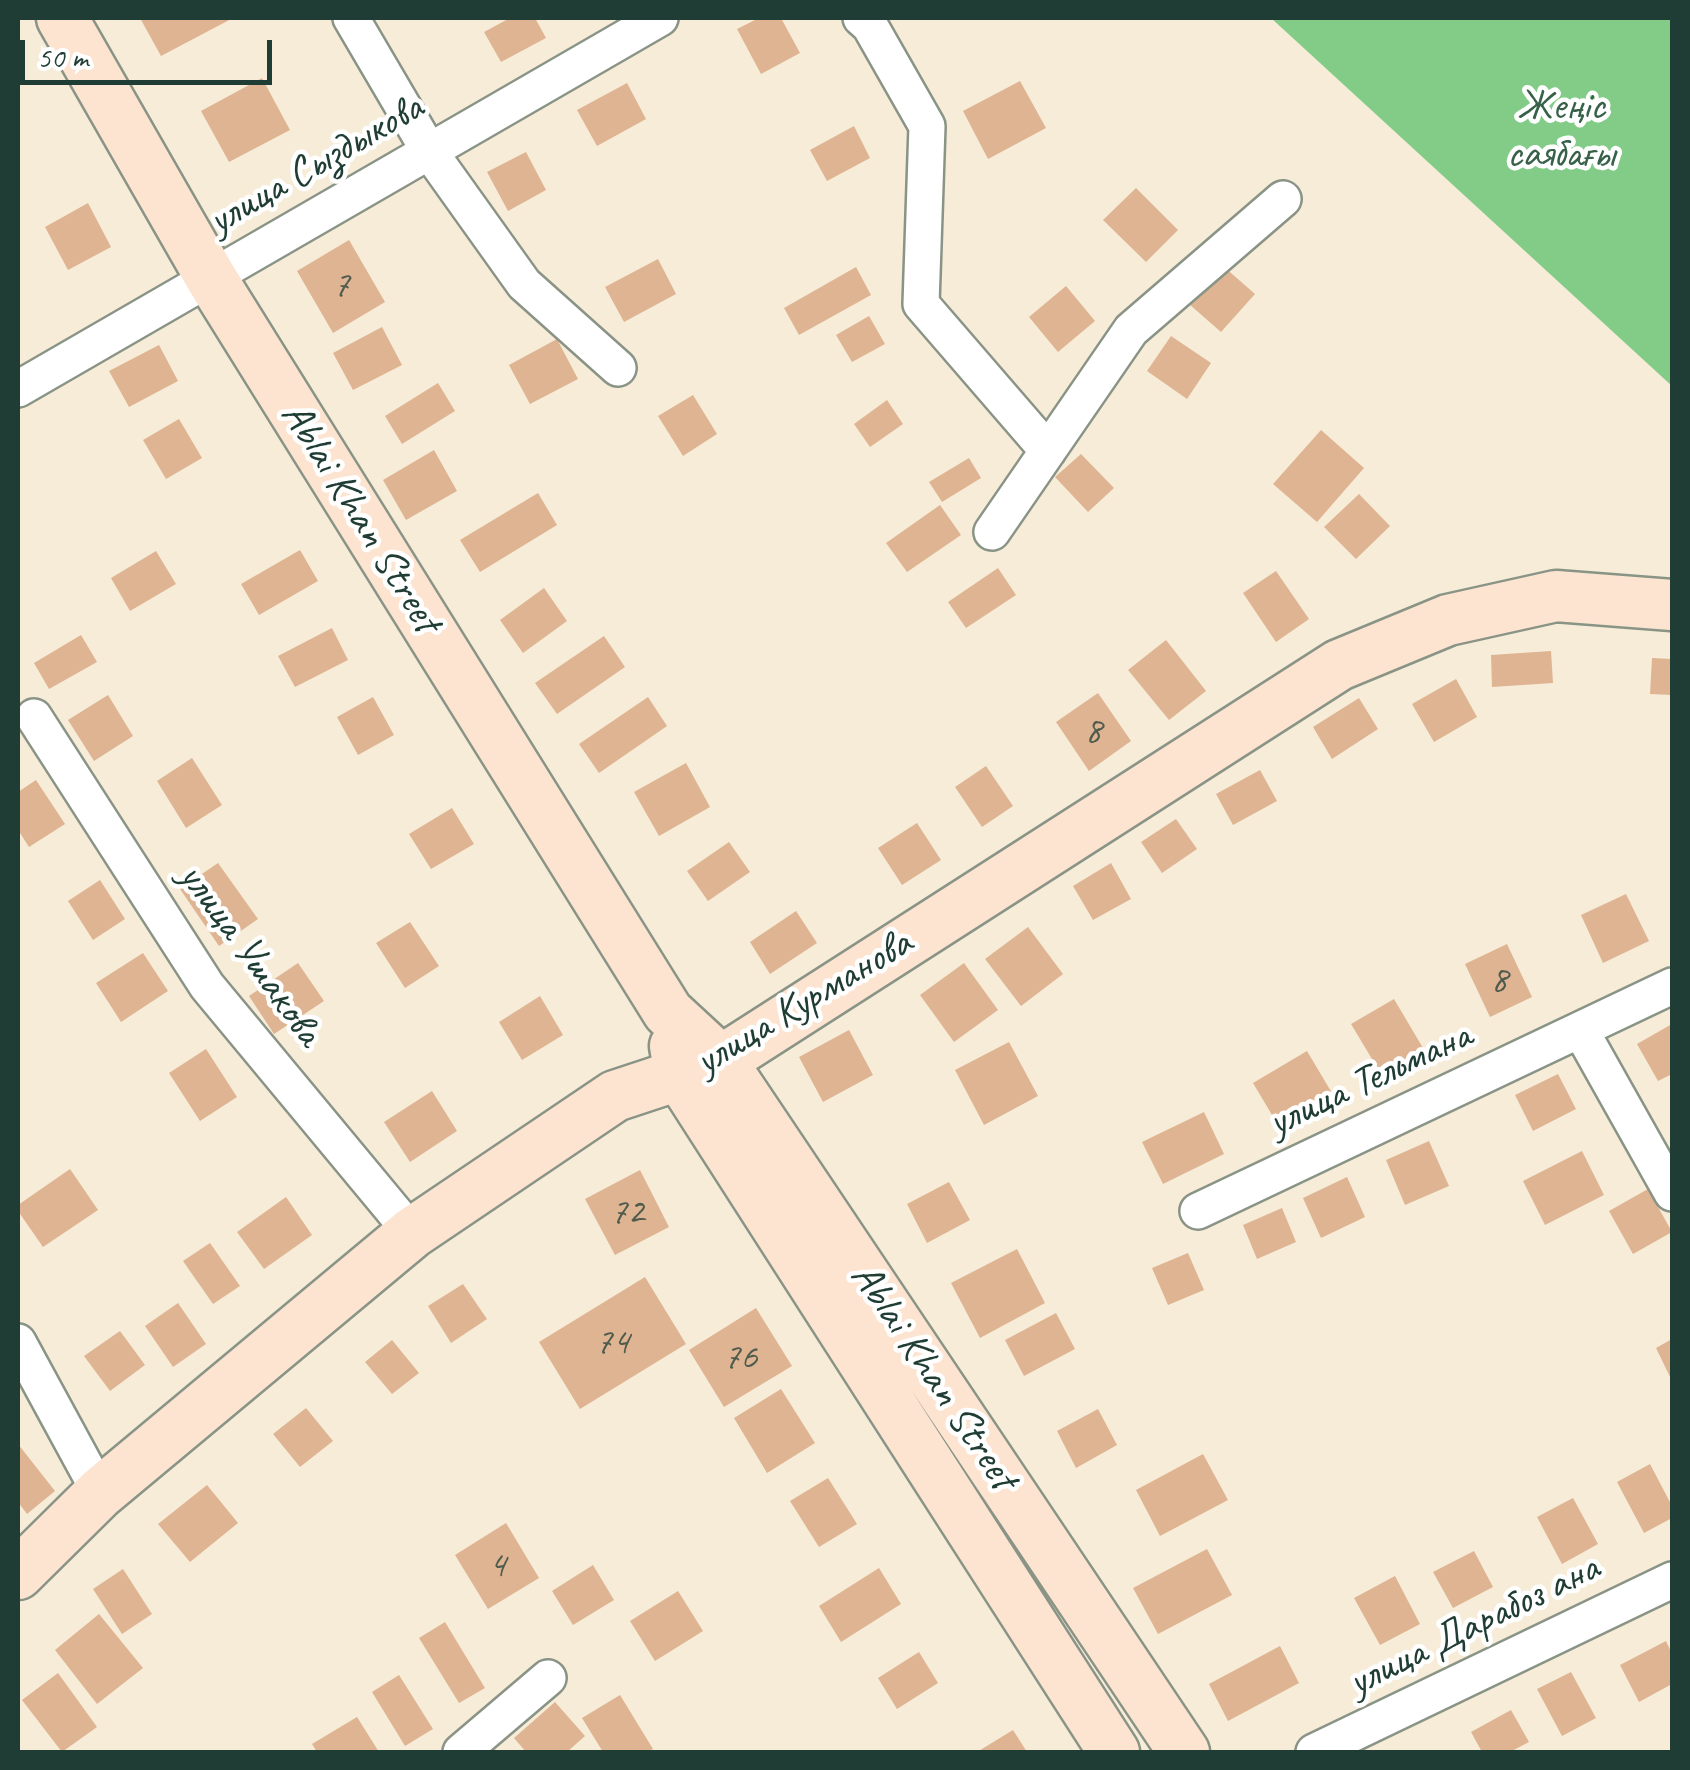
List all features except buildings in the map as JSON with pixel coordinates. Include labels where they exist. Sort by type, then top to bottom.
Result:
[{"type":"street","name":"Ablai Khan Street","points":[[62,18],[211,278],[668,1012],[1114,1752]]},
{"type":"street","points":[[351,18],[429,151],[524,284],[618,368]]},
{"type":"street","name":"улица Сыздыкова","points":[[18,388],[660,18]]},
{"type":"street","points":[[860,18],[870,26],[927,126],[920,304],[1048,451]]},
{"type":"street","points":[[992,532],[1131,330],[1283,198]]},
{"type":"street","name":"улица Курманова","points":[[18,1574],[100,1493],[412,1233],[614,1096],[701,1068],[1339,665],[1448,620],[1556,596],[1672,605]]},
{"type":"street","name":"улица Ушакова","points":[[34,717],[207,986],[412,1233]]},
{"type":"street","name":"улица Тельмана","points":[[1198,1211],[1672,986]]},
{"type":"street","points":[[1581,1030],[1672,1193]]},
{"type":"street","name":"Ablai Khan Street","points":[[701,1068],[1184,1752]]},
{"type":"street","points":[[18,1342],[100,1493]]},
{"type":"street","name":"улица Дарабоз ана","points":[[1314,1752],[1672,1580]]},
{"type":"street","points":[[461,1752],[548,1678]]},
{"type":"green space","name":"Жеңіс саябағы","points":[[1271,18],[1672,18],[1672,386]]}]
